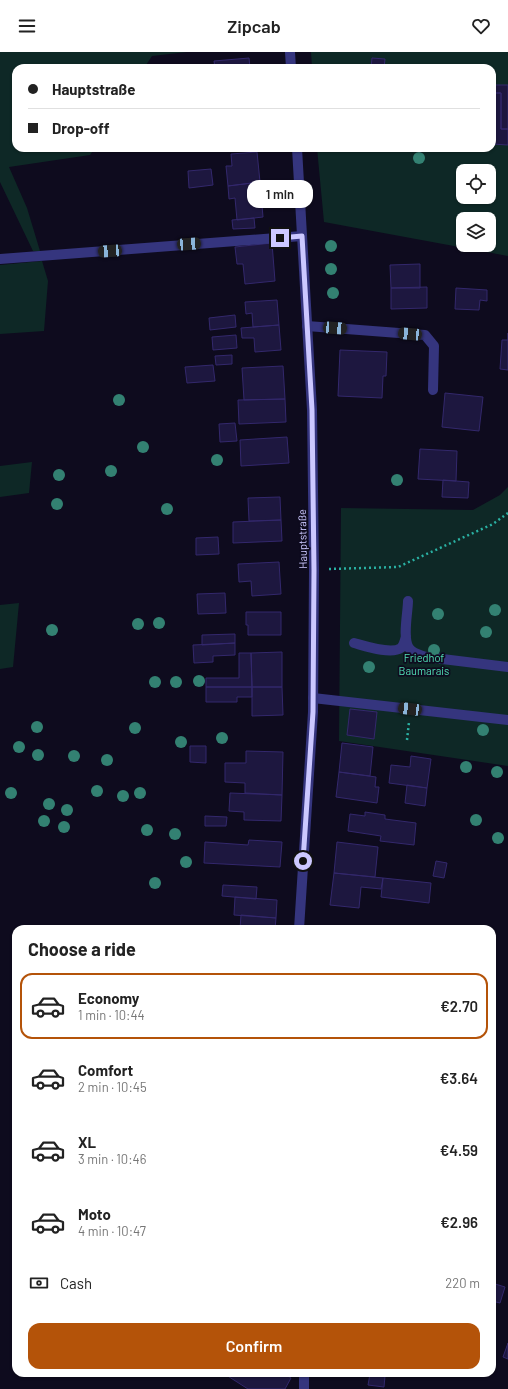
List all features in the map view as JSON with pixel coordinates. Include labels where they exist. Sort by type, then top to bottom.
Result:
[{"type":"street","points":[[290,52],[291,64]]},
{"type":"street","name":"Hauptstraße","points":[[297,152],[312,410],[314,570],[313,698],[310,772],[298,925]]},
{"type":"street","points":[[0,259],[302,236]]},
{"type":"street","points":[[307,326],[425,335],[434,346],[433,390]]},
{"type":"street","points":[[408,601],[406,636],[410,649],[415,653],[426,657],[508,667]]},
{"type":"street","points":[[354,643],[385,650],[396,650],[402,647],[406,636]]},
{"type":"street","points":[[313,698],[508,720]]},
{"type":"street","points":[[304,1377],[304,1389]]},
{"type":"path","points":[[314,570],[398,567],[493,524],[508,513]]},
{"type":"green space","points":[[0,52],[187,52],[152,56],[147,64],[12,64],[12,152],[92,152],[90,155],[9,167],[27,208],[40,251],[33,251],[0,182]]},
{"type":"green space","points":[[311,52],[508,52],[508,85],[496,85],[496,64],[312,64]]},
{"type":"green space","points":[[496,144],[508,145],[508,256],[486,252],[496,252],[496,212],[456,212],[456,246],[324,222],[317,152],[418,152],[417,163],[422,163],[422,152],[496,152]]},
{"type":"green space","points":[[42,261],[48,281],[44,331],[0,334],[0,265]]},
{"type":"green space","points":[[32,462],[29,493],[0,497],[0,466]]},
{"type":"green space","name":"Friedhof Baumarais","points":[[508,487],[508,766],[339,741],[341,508],[473,510],[500,495]]},
{"type":"green space","points":[[19,603],[13,667],[0,669],[0,605]]},
{"type":"building","points":[[249,58],[250,64],[214,64],[214,61]]},
{"type":"building","points":[[372,58],[385,59],[384,64],[371,64]]},
{"type":"building","points":[[496,85],[508,85],[508,129],[501,129],[501,93],[496,93]]},
{"type":"building","points":[[496,93],[501,93],[501,129],[508,129],[508,145],[496,144]]},
{"type":"building","points":[[257,152],[260,182],[228,186],[226,166],[232,166],[231,154]]},
{"type":"building","points":[[211,169],[213,185],[189,188],[188,171]]},
{"type":"building","points":[[260,182],[263,217],[237,220],[235,198],[229,199],[228,186]]},
{"type":"building","points":[[254,218],[255,228],[233,229],[232,220]]},
{"type":"building","points":[[272,243],[275,281],[245,284],[243,264],[237,264],[235,247]]},
{"type":"building","points":[[420,264],[420,288],[391,288],[390,265]]},
{"type":"building","points":[[427,287],[427,308],[391,309],[391,288]]},
{"type":"building","points":[[456,288],[487,290],[487,301],[480,300],[479,310],[455,309]]},
{"type":"building","points":[[277,300],[279,325],[253,327],[252,313],[246,314],[245,302]]},
{"type":"building","points":[[235,315],[236,327],[210,330],[209,318]]},
{"type":"building","points":[[279,325],[281,350],[255,352],[254,338],[242,338],[241,328]]},
{"type":"building","points":[[236,335],[237,348],[213,350],[212,337]]},
{"type":"building","points":[[502,340],[508,340],[508,370],[500,369]]},
{"type":"building","points":[[340,350],[387,352],[386,376],[383,376],[382,398],[338,396]]},
{"type":"building","points":[[232,355],[232,364],[216,365],[215,356]]},
{"type":"building","points":[[213,365],[215,381],[187,383],[185,367]]},
{"type":"building","points":[[283,366],[285,399],[244,400],[242,368]]},
{"type":"building","points":[[445,393],[483,397],[479,431],[442,427]]},
{"type":"building","points":[[285,399],[286,422],[239,424],[238,400]]},
{"type":"building","points":[[235,423],[237,441],[220,442],[219,424]]},
{"type":"building","points":[[287,437],[289,463],[241,466],[240,440]]},
{"type":"building","points":[[420,449],[457,451],[456,481],[418,479]]},
{"type":"building","points":[[443,480],[469,482],[468,498],[442,497]]},
{"type":"building","points":[[280,497],[281,520],[249,521],[248,498]]},
{"type":"building","points":[[281,520],[282,541],[233,543],[233,522]]},
{"type":"building","points":[[218,537],[219,554],[196,555],[196,538]]},
{"type":"building","points":[[279,562],[281,594],[252,596],[251,581],[239,582],[238,564]]},
{"type":"building","points":[[225,593],[226,613],[198,614],[197,594]]},
{"type":"building","points":[[246,612],[281,612],[281,635],[248,635]]},
{"type":"building","points":[[235,634],[235,643],[202,645],[202,635]]},
{"type":"building","points":[[235,643],[235,655],[213,656],[213,662],[194,663],[193,645]]},
{"type":"building","points":[[282,652],[282,687],[252,687],[251,653]]},
{"type":"building","points":[[239,653],[251,653],[252,687],[206,687],[206,678],[239,678]]},
{"type":"building","points":[[206,687],[252,687],[252,697],[237,697],[237,702],[206,702]]},
{"type":"building","points":[[252,687],[282,687],[283,715],[252,716]]},
{"type":"building","points":[[350,709],[377,712],[374,739],[347,735]]},
{"type":"building","points":[[342,743],[373,747],[370,776],[339,772]]},
{"type":"building","points":[[190,746],[206,746],[206,763],[190,762]]},
{"type":"building","points":[[246,751],[283,752],[282,795],[245,793],[245,783],[225,782],[225,763],[246,763]]},
{"type":"building","points":[[411,756],[431,759],[427,788],[389,783],[391,765],[410,767]]},
{"type":"building","points":[[339,772],[376,777],[375,787],[379,787],[377,803],[336,797]]},
{"type":"building","points":[[407,785],[427,788],[425,806],[405,803]]},
{"type":"building","points":[[230,793],[282,795],[281,821],[244,820],[244,812],[229,811]]},
{"type":"building","points":[[365,812],[385,815],[385,819],[416,823],[414,845],[380,841],[381,836],[348,831],[350,814],[365,816]]},
{"type":"building","points":[[205,816],[227,817],[226,826],[205,826]]},
{"type":"building","points":[[249,840],[282,842],[280,867],[204,863],[205,842],[248,845]]},
{"type":"building","points":[[337,842],[378,847],[375,877],[334,873]]},
{"type":"building","points":[[436,861],[447,863],[444,878],[433,876]]},
{"type":"building","points":[[334,873],[383,878],[381,889],[361,887],[359,908],[330,905]]},
{"type":"building","points":[[383,878],[431,883],[429,903],[381,897]]},
{"type":"building","points":[[223,885],[257,887],[256,899],[222,896]]},
{"type":"building","points":[[235,897],[277,900],[276,918],[234,915]]},
{"type":"building","points":[[241,915],[276,918],[275,925],[240,925]]},
{"type":"building","points":[[496,1284],[505,1287],[500,1303],[496,1302]]},
{"type":"building","points":[[508,1343],[508,1359],[503,1357]]},
{"type":"building","points":[[229,1377],[291,1378],[285,1389],[248,1389]]},
{"type":"building","points":[[369,1377],[385,1377],[384,1387],[368,1385]]},
{"type":"route","points":[[280,238],[302,236],[312,410],[314,570],[313,698],[310,772],[303,861]]}]
